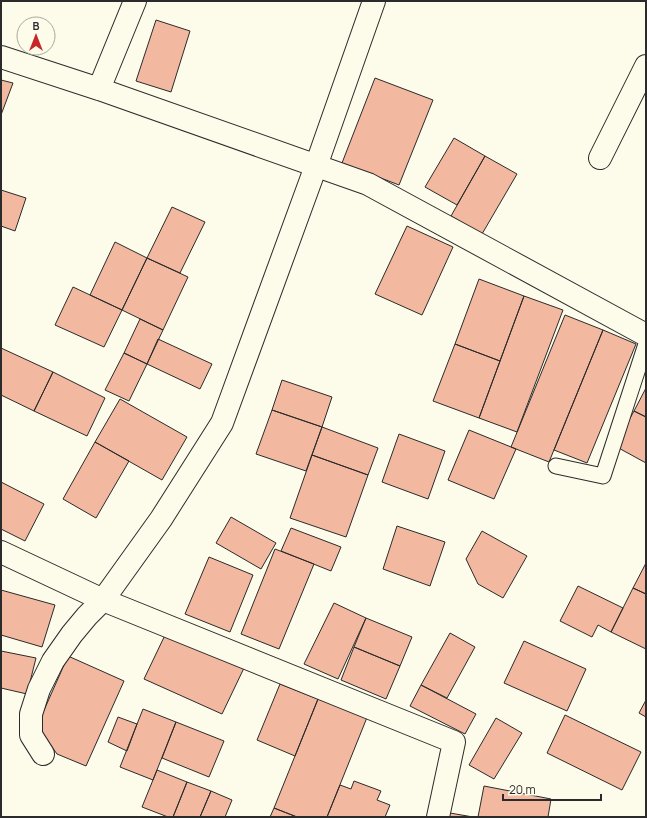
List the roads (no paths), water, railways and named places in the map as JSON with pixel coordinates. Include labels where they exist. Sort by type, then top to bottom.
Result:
[{"type":"street","points":[[100,89],[135,1]]},
{"type":"street","points":[[43,754],[31,735],[30,714],[39,689],[53,661],[72,634],[103,600],[161,519],[222,422],[316,166],[374,1]]},
{"type":"street","points":[[1,57],[100,89],[368,184],[646,335]]},
{"type":"street","points":[[600,158],[646,66]]},
{"type":"street","points":[[1,552],[103,600],[454,742],[438,817]]},
{"type":"lane","points":[[556,466],[603,476],[646,344]]}]
